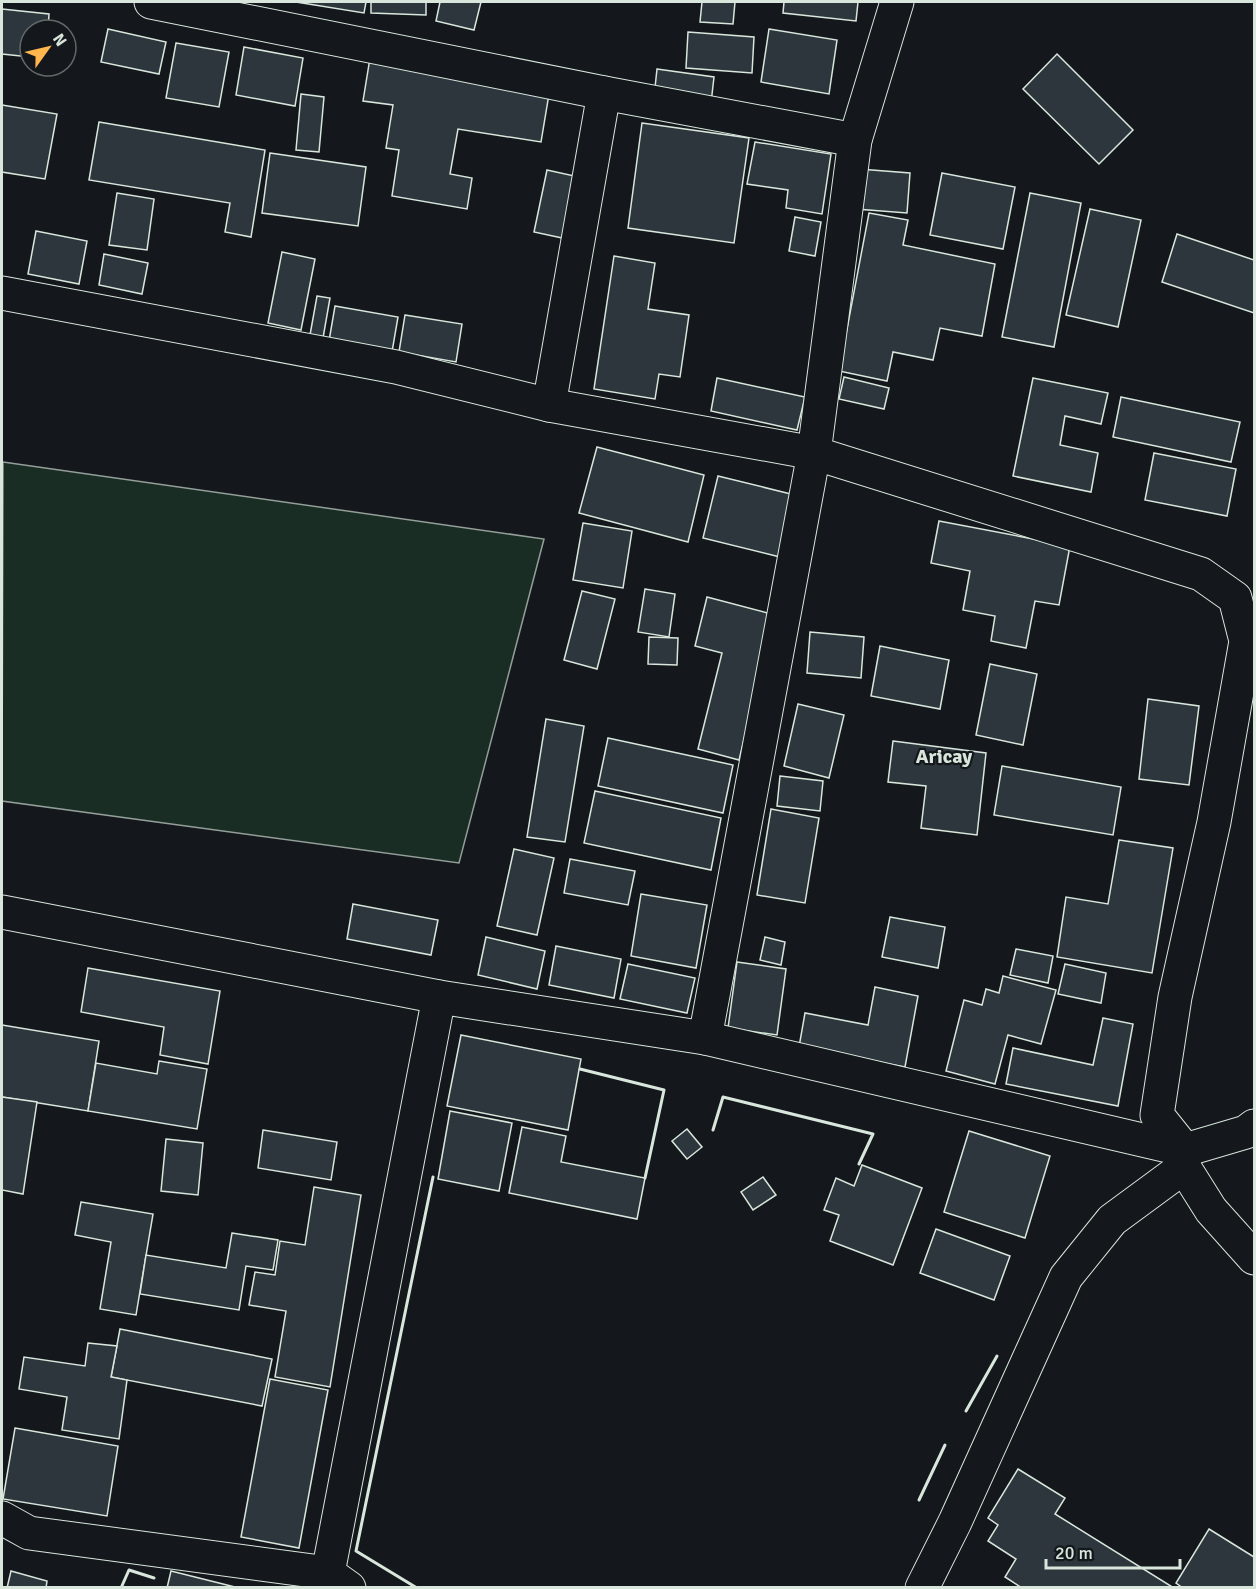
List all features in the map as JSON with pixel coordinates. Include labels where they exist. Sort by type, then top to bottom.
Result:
[{"type":"street","points":[[151,2],[604,93],[855,140]]},
{"type":"street","points":[[705,1038],[814,453],[855,140],[897,2]]},
{"type":"street","points":[[549,405],[604,93]]},
{"type":"street","points":[[2,293],[396,368],[549,405],[814,453],[1201,574],[1235,598],[1246,641],[1214,822],[1175,997],[1157,1115],[1211,1210],[1254,1258]]},
{"type":"street","points":[[2,912],[439,997],[705,1038],[1184,1159]]},
{"type":"street","points":[[2,1518],[29,1533],[338,1580],[439,997]]},
{"type":"street","points":[[922,1587],[955,1522],[1066,1276],[1112,1220],[1184,1159],[1246,1132],[1254,1126]]},
{"type":"green space","points":[[3,462],[544,539],[459,863],[2,801]]},
{"type":"building","points":[[296,2],[366,2],[364,13]]},
{"type":"building","points":[[371,2],[426,2],[426,15],[371,13]]},
{"type":"building","points":[[440,2],[481,2],[474,30],[436,21]]},
{"type":"building","points":[[702,2],[735,2],[733,24],[700,22]]},
{"type":"building","points":[[784,2],[858,2],[856,21],[783,13]]},
{"type":"building","points":[[2,9],[49,14],[49,18],[18,18],[18,56],[2,54]]},
{"type":"building","points":[[108,29],[166,42],[159,74],[101,62]]},
{"type":"building","points":[[769,29],[837,40],[829,94],[761,82]]},
{"type":"building","points":[[688,32],[754,37],[752,73],[686,68]]},
{"type":"building","points":[[176,43],[229,52],[219,107],[166,98]]},
{"type":"building","points":[[244,47],[303,58],[295,106],[236,95]]},
{"type":"building","points":[[1057,54],[1133,130],[1099,164],[1023,89]]},
{"type":"building","points":[[370,58],[550,88],[541,142],[458,129],[450,174],[472,178],[467,209],[392,196],[399,150],[386,148],[393,105],[363,101]]},
{"type":"building","points":[[657,69],[714,77],[710,112],[653,106]]},
{"type":"building","points":[[301,94],[324,97],[319,152],[296,150]]},
{"type":"building","points":[[2,105],[57,114],[45,179],[2,172]]},
{"type":"building","points":[[99,122],[265,150],[251,237],[225,232],[230,203],[89,180]]},
{"type":"building","points":[[642,123],[749,138],[734,243],[628,228]]},
{"type":"building","points":[[755,142],[831,154],[822,214],[786,208],[788,190],[747,184]]},
{"type":"building","points":[[270,153],[366,167],[358,226],[262,213]]},
{"type":"building","points":[[859,169],[910,173],[907,213],[856,209]]},
{"type":"building","points":[[547,170],[579,177],[567,239],[534,232]]},
{"type":"building","points":[[942,173],[1015,187],[1003,249],[930,235]]},
{"type":"building","points":[[117,193],[154,199],[147,250],[109,245]]},
{"type":"building","points":[[1030,193],[1081,203],[1054,347],[1002,337]]},
{"type":"building","points":[[1090,209],[1141,220],[1118,327],[1066,315]]},
{"type":"building","points":[[869,213],[908,220],[903,245],[995,264],[982,336],[940,328],[933,360],[893,352],[887,381],[839,371]]},
{"type":"building","points":[[795,217],[821,222],[815,256],[789,251]]},
{"type":"building","points":[[36,231],[87,241],[79,284],[28,274]]},
{"type":"building","points":[[1177,234],[1254,260],[1254,313],[1162,282]]},
{"type":"building","points":[[282,252],[315,259],[301,330],[268,323]]},
{"type":"building","points":[[104,254],[148,263],[142,294],[99,285]]},
{"type":"building","points":[[614,256],[655,263],[648,309],[689,315],[680,377],[659,374],[655,399],[594,389]]},
{"type":"building","points":[[317,296],[330,298],[323,338],[310,335]]},
{"type":"building","points":[[335,306],[398,317],[392,352],[329,341]]},
{"type":"building","points":[[405,315],[462,324],[456,362],[399,352]]},
{"type":"building","points":[[844,377],[889,388],[884,409],[839,399]]},
{"type":"building","points":[[717,378],[805,397],[797,430],[711,411]]},
{"type":"building","points":[[1033,378],[1108,393],[1101,424],[1065,416],[1060,445],[1098,453],[1091,492],[1013,476]]},
{"type":"building","points":[[1121,397],[1240,422],[1231,462],[1113,437]]},
{"type":"building","points":[[597,447],[704,475],[688,542],[579,513]]},
{"type":"building","points":[[1154,453],[1236,469],[1227,516],[1145,500]]},
{"type":"building","points":[[718,476],[795,495],[780,557],[703,538]]},
{"type":"building","points":[[939,521],[1070,546],[1059,605],[1035,601],[1026,648],[991,641],[995,616],[963,610],[970,571],[931,563]]},
{"type":"building","points":[[583,523],[632,531],[623,588],[573,580]]},
{"type":"building","points":[[645,589],[675,594],[669,637],[638,632]]},
{"type":"building","points":[[582,591],[615,599],[597,669],[564,660]]},
{"type":"building","points":[[707,597],[775,615],[739,760],[698,749],[722,653],[695,646]]},
{"type":"building","points":[[810,632],[864,637],[861,678],[807,673]]},
{"type":"building","points":[[649,637],[678,638],[677,665],[648,664]]},
{"type":"building","points":[[880,646],[949,660],[940,709],[871,696]]},
{"type":"building","points":[[990,664],[1037,674],[1023,745],[976,735]]},
{"type":"building","points":[[1148,699],[1199,706],[1189,785],[1139,779]]},
{"type":"building","points":[[798,704],[844,715],[829,778],[784,766]]},
{"type":"building","points":[[546,719],[584,726],[565,842],[527,837]]},
{"type":"building","points":[[608,738],[733,765],[723,813],[598,786]]},
{"type":"building","points":[[893,741],[986,753],[977,835],[921,828],[926,786],[888,782]]},
{"type":"building","points":[[1002,766],[1121,787],[1113,835],[994,815]]},
{"type":"building","points":[[780,776],[823,781],[820,811],[777,806]]},
{"type":"building","points":[[595,791],[721,818],[711,870],[584,843]]},
{"type":"building","points":[[771,809],[819,818],[805,903],[757,895]]},
{"type":"building","points":[[1119,840],[1173,848],[1152,973],[1057,957],[1066,897],[1108,904]]},
{"type":"building","points":[[514,849],[554,858],[537,935],[497,926]]},
{"type":"building","points":[[570,859],[635,871],[628,905],[564,893]]},
{"type":"building","points":[[641,894],[707,905],[696,968],[631,956]]},
{"type":"building","points":[[353,904],[438,920],[431,955],[347,939]]},
{"type":"building","points":[[890,917],[945,927],[938,968],[882,957]]},
{"type":"building","points":[[486,937],[545,951],[537,989],[478,975]]},
{"type":"building","points":[[765,937],[785,942],[781,965],[760,960]]},
{"type":"building","points":[[556,946],[621,959],[614,998],[549,985]]},
{"type":"building","points":[[1016,949],[1053,956],[1048,983],[1010,975]]},
{"type":"building","points":[[737,962],[786,969],[777,1035],[728,1028]]},
{"type":"building","points":[[628,964],[695,978],[687,1013],[620,999]]},
{"type":"building","points":[[1065,964],[1106,973],[1101,1003],[1058,994]]},
{"type":"building","points":[[88,968],[220,991],[208,1064],[160,1055],[164,1027],[81,1012]]},
{"type":"building","points":[[1003,976],[1056,990],[1041,1044],[1008,1035],[995,1084],[946,1071],[964,1000],[982,1005],[986,989],[999,993]]},
{"type":"building","points":[[875,987],[918,996],[905,1067],[799,1047],[805,1013],[868,1025]]},
{"type":"building","points":[[1103,1018],[1133,1024],[1118,1106],[1006,1084],[1013,1048],[1093,1065]]},
{"type":"building","points":[[2,1025],[99,1041],[88,1111],[2,1097]]},
{"type":"building","points":[[461,1035],[581,1059],[568,1130],[447,1106]]},
{"type":"building","points":[[159,1061],[207,1069],[197,1129],[88,1111],[96,1063],[157,1074]]},
{"type":"building","points":[[2,1097],[37,1102],[23,1194],[2,1190]]},
{"type":"building","points":[[450,1111],[512,1123],[499,1191],[438,1179]]},
{"type":"building","points":[[522,1127],[566,1136],[561,1162],[645,1178],[637,1219],[509,1193]]},
{"type":"building","points":[[687,1129],[702,1147],[687,1159],[672,1141]]},
{"type":"building","points":[[263,1130],[337,1142],[331,1180],[258,1168]]},
{"type":"building","points":[[969,1131],[1050,1156],[1025,1238],[944,1212]]},
{"type":"building","points":[[166,1139],[203,1143],[198,1195],[161,1191]]},
{"type":"building","points":[[862,1165],[922,1188],[893,1265],[830,1241],[839,1215],[824,1210],[836,1178],[854,1186]]},
{"type":"building","points":[[763,1177],[776,1195],[753,1210],[741,1192]]},
{"type":"building","points":[[314,1187],[361,1195],[330,1387],[275,1377],[286,1311],[249,1305],[255,1272],[275,1275],[280,1241],[305,1245]]},
{"type":"building","points":[[81,1202],[153,1214],[136,1315],[100,1309],[111,1242],[75,1235]]},
{"type":"building","points":[[936,1229],[1010,1256],[994,1300],[920,1273]]},
{"type":"building","points":[[232,1233],[278,1240],[273,1270],[246,1266],[239,1310],[140,1294],[146,1255],[226,1268]]},
{"type":"building","points":[[120,1329],[272,1359],[262,1406],[111,1377]]},
{"type":"building","points":[[88,1343],[117,1346],[111,1377],[127,1380],[119,1439],[62,1430],[67,1397],[19,1389],[24,1357],[85,1366]]},
{"type":"building","points":[[270,1379],[328,1390],[299,1548],[241,1537]]},
{"type":"building","points":[[15,1428],[118,1446],[107,1516],[3,1499]]},
{"type":"building","points":[[1018,1469],[1065,1498],[1055,1514],[1174,1588],[1022,1588],[1005,1577],[1016,1559],[988,1541],[998,1525],[988,1518]]},
{"type":"building","points":[[1209,1529],[1254,1557],[1254,1588],[1183,1588],[1176,1583]]},
{"type":"building","points":[[11,1571],[47,1581],[46,1588],[7,1588]]},
{"type":"building","points":[[171,1571],[239,1588],[167,1588]]},
{"type":"wall","points":[[580,1069],[664,1090],[645,1178]]},
{"type":"wall","points":[[713,1130],[723,1097],[873,1134],[859,1164]]},
{"type":"wall","points":[[417,1588],[356,1551],[433,1177]]},
{"type":"wall","points":[[966,1411],[997,1356]]},
{"type":"wall","points":[[919,1500],[945,1445]]},
{"type":"wall","points":[[121,1588],[129,1570],[154,1578]]},
{"type":"district","name":"Aricay","points":[[944,756]]}]
